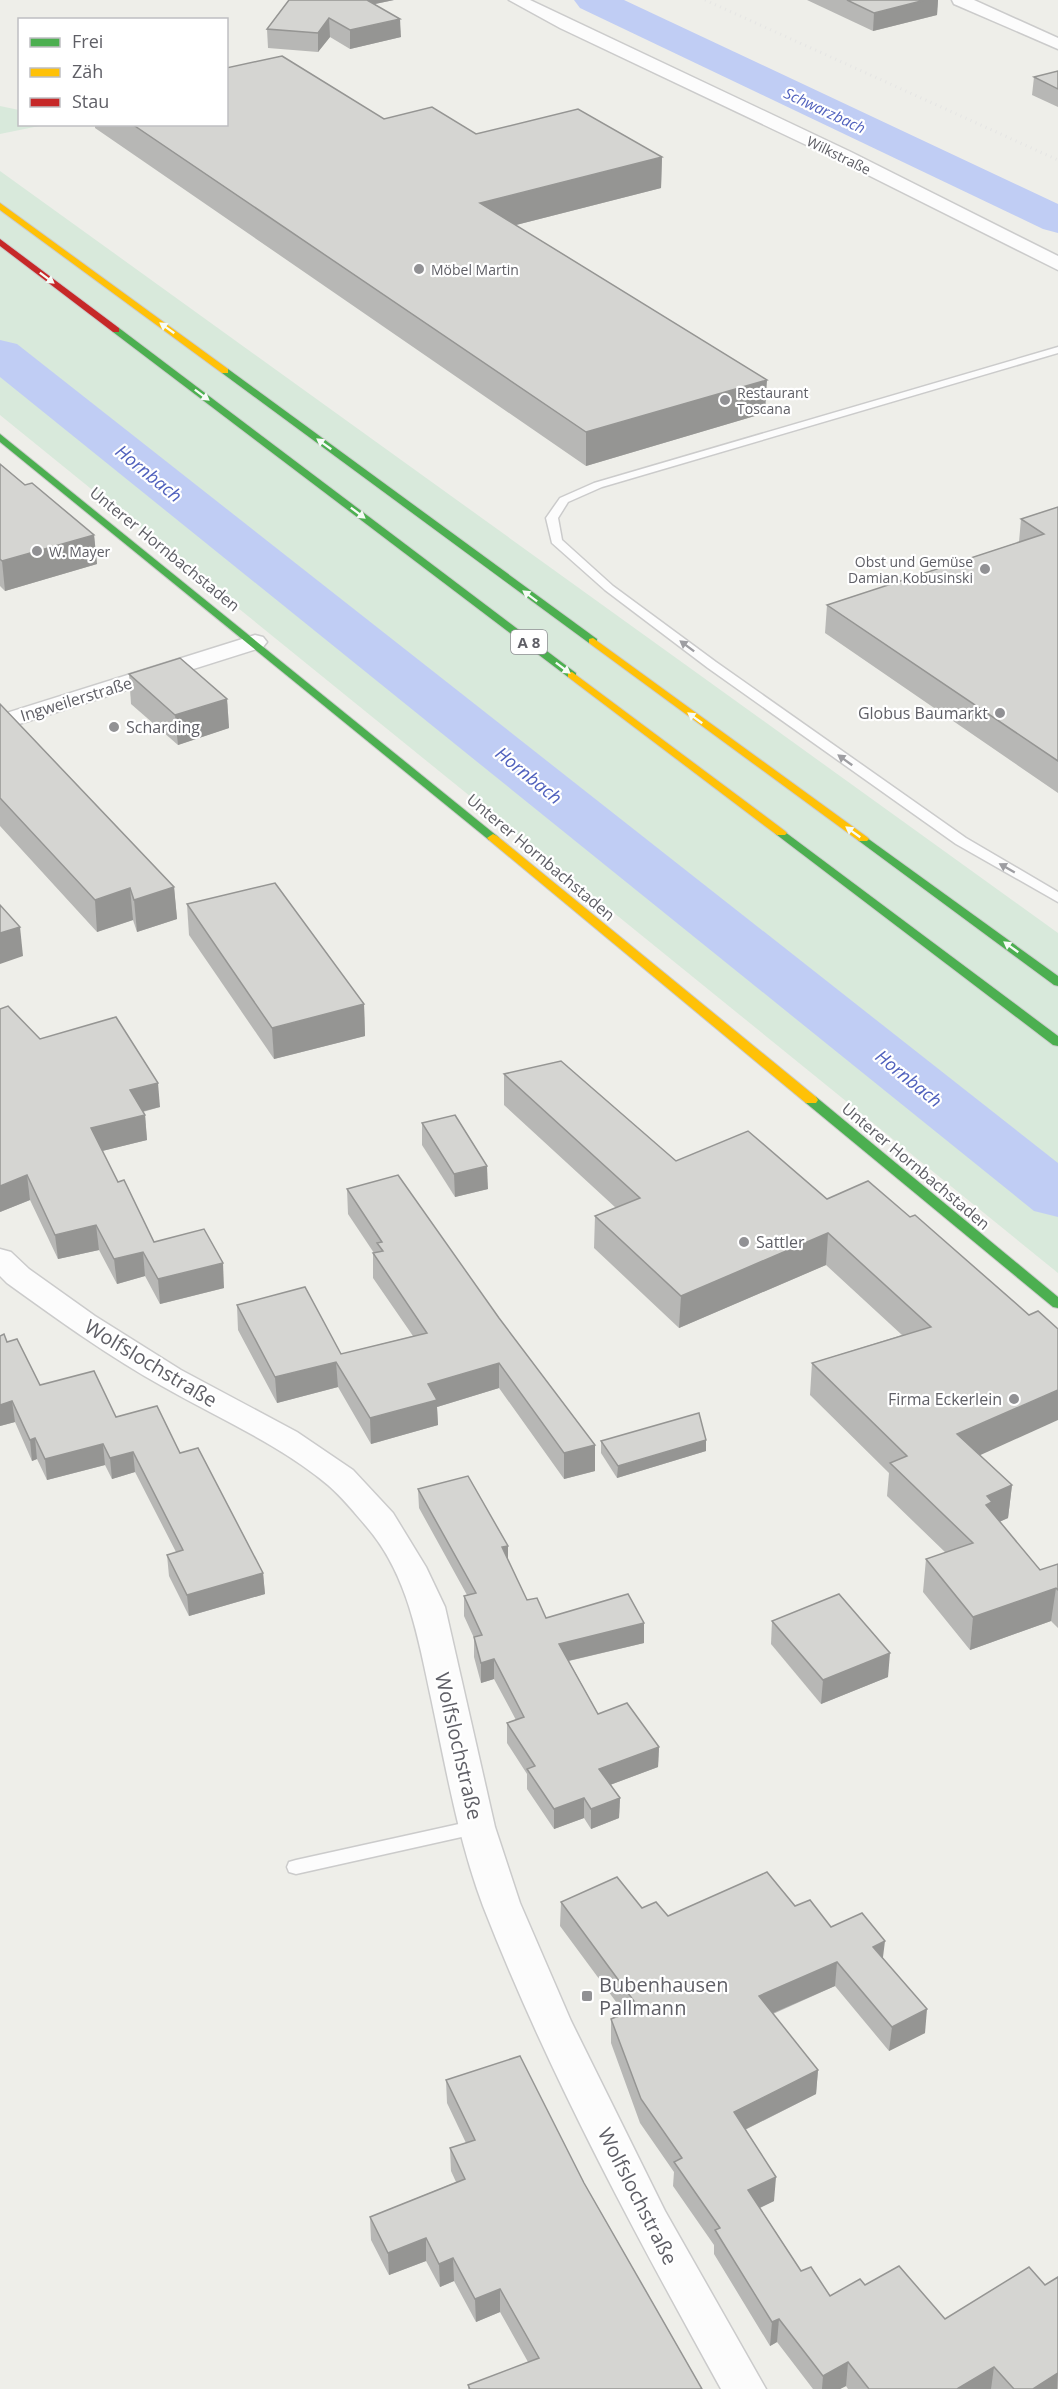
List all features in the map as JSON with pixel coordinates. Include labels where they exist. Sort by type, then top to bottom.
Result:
[{"type":"main road","name":"A 8","points":[[0,206],[1058,982]]},
{"type":"main road","name":"A 8","points":[[0,242],[1058,1042]]},
{"type":"main road","name":"Unterer Hornbachstaden","points":[[0,437],[255,642],[1058,1305]]},
{"type":"street","name":"Wilkstraße","points":[[517,0],[617,51],[898,183],[1058,264]]},
{"type":"street","points":[[960,0],[1058,44]]},
{"type":"street","name":"Ingweilerstraße","points":[[0,723],[255,642]]},
{"type":"street","name":"Wolfslochstraße","points":[[0,1258],[18,1276],[84,1323],[170,1377],[285,1440],[341,1478],[381,1521],[409,1567],[428,1607],[477,1827],[501,1903],[550,2021],[650,2223],[744,2389]]},
{"type":"lane","points":[[1058,350],[598,485],[564,500],[552,518],[556,541],[609,588],[961,841],[1058,898]]},
{"type":"lane","points":[[296,1867],[477,1827]]},
{"type":"green space","points":[[0,106],[18,110],[18,126],[39,126],[0,134]]},
{"type":"green space","points":[[0,171],[1058,933],[1058,1273],[0,415]]},
{"type":"building","points":[[289,0],[367,0],[400,19],[350,30],[329,18],[318,33],[267,29]]},
{"type":"building","points":[[847,0],[925,0],[874,13]]},
{"type":"building","name":"Möbel Martin","points":[[282,56],[384,119],[432,107],[476,134],[578,109],[662,157],[480,203],[767,380],[586,432],[135,126],[228,126],[228,68]]},
{"type":"building","points":[[1058,71],[1058,89],[1034,77]]},
{"type":"building","points":[[0,464],[25,485],[32,483],[94,535],[2,561],[0,559]]},
{"type":"building","name":"Globus Baumarkt","points":[[1058,507],[1058,761],[827,605],[1044,534],[1021,519]]},
{"type":"building","points":[[180,658],[227,699],[175,715],[129,674]]},
{"type":"building","points":[[0,704],[174,887],[134,900],[130,888],[95,900],[0,798]]},
{"type":"building","points":[[275,883],[364,1004],[272,1028],[187,904]]},
{"type":"building","points":[[0,905],[20,927],[0,933]]},
{"type":"building","points":[[8,1006],[40,1039],[116,1017],[158,1083],[130,1090],[145,1115],[91,1128],[118,1182],[124,1180],[154,1242],[204,1229],[223,1263],[158,1279],[143,1252],[114,1259],[96,1225],[55,1235],[27,1175],[0,1186],[0,1009]]},
{"type":"building","points":[[561,1061],[676,1161],[748,1131],[827,1199],[868,1181],[910,1217],[915,1215],[1029,1315],[1038,1311],[1058,1329],[1058,1390],[957,1434],[1012,1485],[987,1496],[992,1502],[986,1505],[1040,1570],[1058,1564],[1058,1590],[1056,1588],[973,1617],[926,1559],[973,1543],[890,1463],[907,1456],[812,1363],[931,1327],[828,1233],[681,1296],[595,1216],[640,1198],[504,1074]]},
{"type":"building","points":[[455,1115],[487,1166],[454,1174],[422,1123]]},
{"type":"building","points":[[398,1175],[499,1318],[595,1445],[564,1453],[499,1363],[428,1384],[437,1400],[370,1418],[336,1362],[275,1377],[237,1305],[305,1287],[341,1354],[427,1333],[373,1253],[383,1251],[377,1243],[382,1242],[347,1189]]},
{"type":"building","points":[[4,1334],[7,1342],[17,1339],[40,1385],[94,1371],[116,1417],[157,1406],[180,1453],[198,1448],[263,1573],[187,1595],[167,1555],[183,1550],[133,1452],[110,1458],[103,1444],[45,1459],[35,1438],[30,1440],[12,1401],[0,1405],[0,1336]]},
{"type":"building","points":[[699,1413],[706,1440],[618,1466],[601,1441]]},
{"type":"building","points":[[468,1476],[508,1546],[502,1547],[527,1600],[537,1598],[546,1618],[628,1594],[644,1623],[559,1644],[598,1714],[627,1703],[659,1747],[599,1769],[620,1798],[591,1809],[584,1798],[554,1809],[527,1769],[535,1766],[507,1723],[524,1717],[494,1659],[481,1663],[474,1637],[482,1635],[464,1596],[476,1593],[418,1489]]},
{"type":"building","points":[[839,1594],[890,1653],[823,1680],[772,1621]]},
{"type":"building","points":[[767,1872],[795,1906],[810,1900],[831,1927],[862,1913],[885,1941],[873,1947],[927,2009],[892,2027],[837,1962],[759,1996],[818,2070],[734,2112],[776,2177],[748,2190],[801,2271],[811,2267],[830,2296],[860,2279],[865,2285],[899,2266],[945,2319],[1029,2267],[1045,2285],[1058,2277],[1058,2373],[1033,2389],[1014,2389],[994,2367],[957,2389],[869,2389],[848,2362],[823,2376],[779,2319],[772,2322],[715,2230],[720,2228],[674,2162],[682,2158],[641,2099],[611,2019],[639,2008],[561,1902],[617,1877],[642,1908],[656,1902],[668,1916]]},
{"type":"building","points":[[520,2056],[584,2183],[702,2389],[470,2389],[468,2385],[539,2358],[500,2289],[475,2299],[453,2258],[439,2264],[426,2238],[388,2253],[370,2217],[465,2179],[450,2148],[475,2140],[446,2080]]},
{"type":"waterway","name":"Schwarzbach","points":[[593,0],[1058,220]]},
{"type":"waterway","name":"Hornbach","points":[[0,354],[1058,1196]]},
{"type":"railway","points":[[705,0],[1058,160]]},
{"type":"traffic: fast","points":[[116,330],[572,675]]},
{"type":"traffic: fast","points":[[225,371],[593,641]]},
{"type":"traffic: fast","points":[[0,437],[493,838]]},
{"type":"traffic: fast","points":[[781,833],[1058,1042]]},
{"type":"traffic: fast","points":[[863,839],[1058,982]]},
{"type":"traffic: fast","points":[[811,1100],[1058,1304]]},
{"type":"traffic: slow","points":[[0,206],[225,371]]},
{"type":"traffic: slow","points":[[593,641],[863,839]]},
{"type":"traffic: slow","points":[[572,675],[781,833]]},
{"type":"traffic: slow","points":[[493,838],[811,1100]]},
{"type":"traffic: jam","points":[[0,242],[116,330]]},
{"type":"place","name":"Möbel Martin","points":[[419,269]]},
{"type":"place","name":"Restaurant Toscana","points":[[725,400]]},
{"type":"place","name":"W. Mayer","points":[[37,551]]},
{"type":"place","name":"Obst und Gemüse Damian Kobusinski","points":[[985,569]]},
{"type":"place","name":"Globus Baumarkt","points":[[1000,713]]},
{"type":"place","name":"Scharding","points":[[114,727]]},
{"type":"place","name":"Sattler","points":[[744,1242]]},
{"type":"place","name":"Firma Eckerlein","points":[[1014,1399]]},
{"type":"place","name":"Bubenhausen Pallmann","points":[[587,1996]]}]
